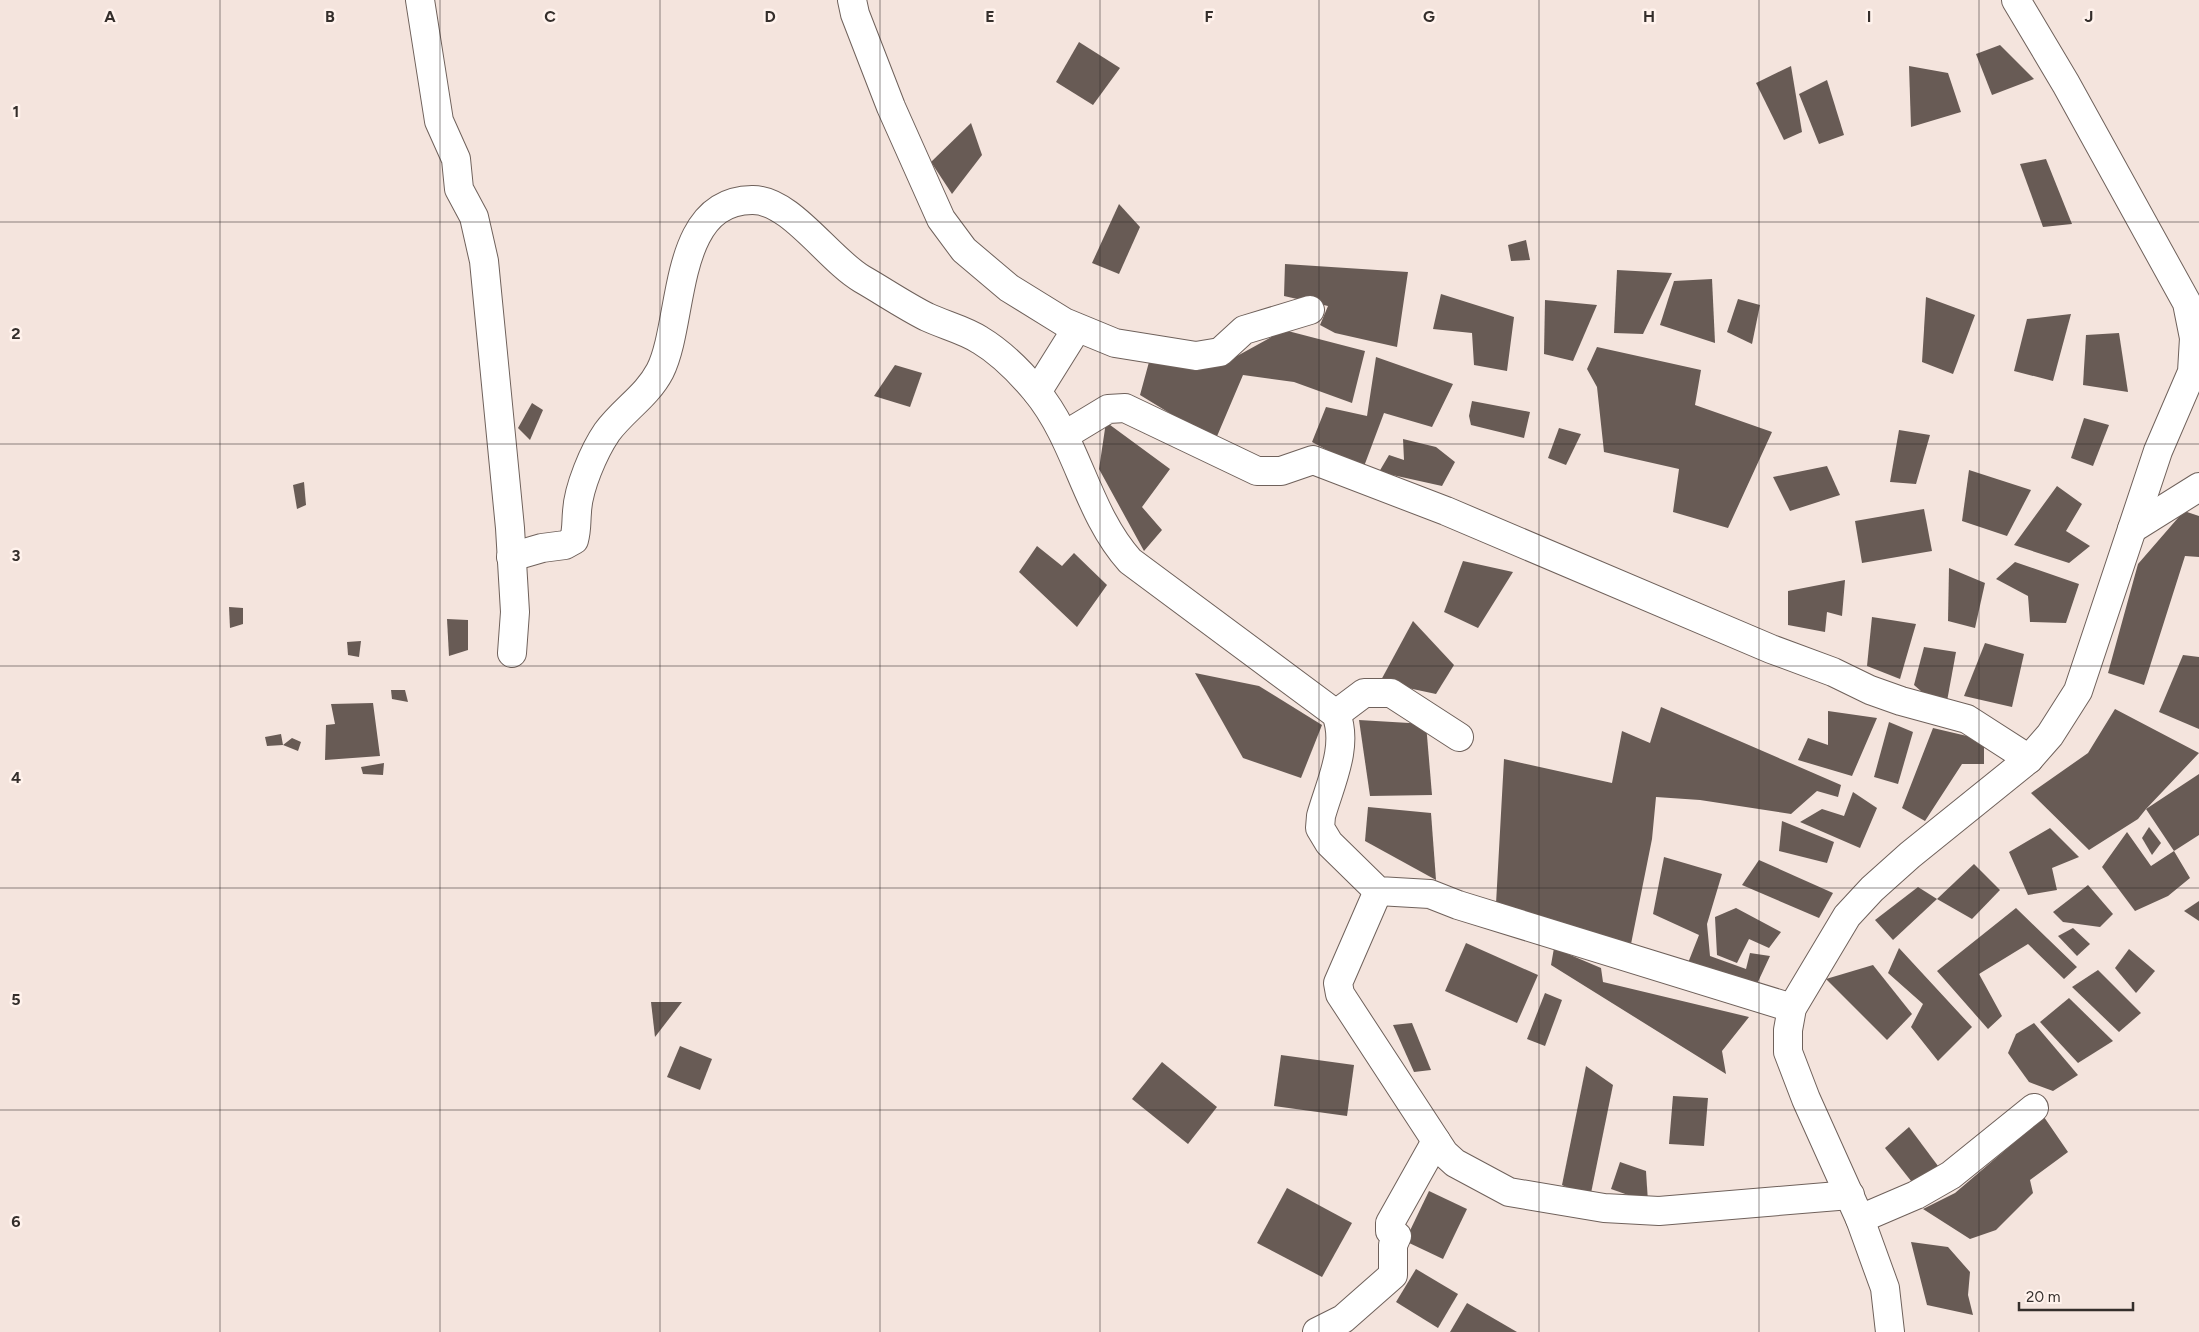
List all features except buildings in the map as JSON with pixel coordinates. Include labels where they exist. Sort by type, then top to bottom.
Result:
[{"type":"street","points":[[420,0],[439,121],[456,159],[459,190],[474,218],[484,261],[515,612],[512,653]]},
{"type":"street","points":[[852,0],[855,14],[890,107],[941,219],[964,250],[1009,288],[1056,318],[1115,343],[1196,356],[1220,352],[1244,330],[1310,310]]},
{"type":"street","points":[[1890,1332],[1885,1288],[1855,1207],[1806,1099],[1788,1052],[1788,1030],[1792,1008],[1847,916],[1872,889],[2030,759],[2050,735],[2078,691],[2158,451],[2192,372],[2194,338],[2187,303],[2157,246],[2016,0]]},
{"type":"street","points":[[511,557],[542,548],[565,545],[574,540],[578,527],[577,511],[584,479],[606,433],[642,397],[659,372],[670,347],[687,257],[697,235],[713,214],[733,203],[753,199],[770,203],[786,211],[853,274],[926,316],[980,339],[1022,376],[1037,392],[1065,435],[1100,520],[1114,544],[1130,562],[1336,714],[1341,726],[1342,742],[1321,816],[1320,828],[1329,843],[1378,891],[1430,894],[1458,905],[1792,1008]]},
{"type":"street","points":[[1037,392],[1077,328]]},
{"type":"street","points":[[1065,435],[1108,409],[1125,408],[1257,471],[1281,471],[1313,460],[1446,511],[1771,649],[1833,672],[1870,690],[1901,701],[1968,719],[2030,759]]},
{"type":"street","points":[[2132,529],[2199,487]]},
{"type":"street","points":[[1336,714],[1364,693],[1391,692],[1459,736]]},
{"type":"street","points":[[1378,891],[1338,984],[1340,994],[1444,1153],[1455,1164],[1509,1192],[1604,1208],[1659,1211],[1855,1207],[1916,1196],[1951,1175],[2034,1108]]},
{"type":"street","points":[[1317,1332],[1343,1319],[1393,1275],[1393,1245],[1397,1236],[1390,1231],[1390,1223],[1436,1141]]}]
